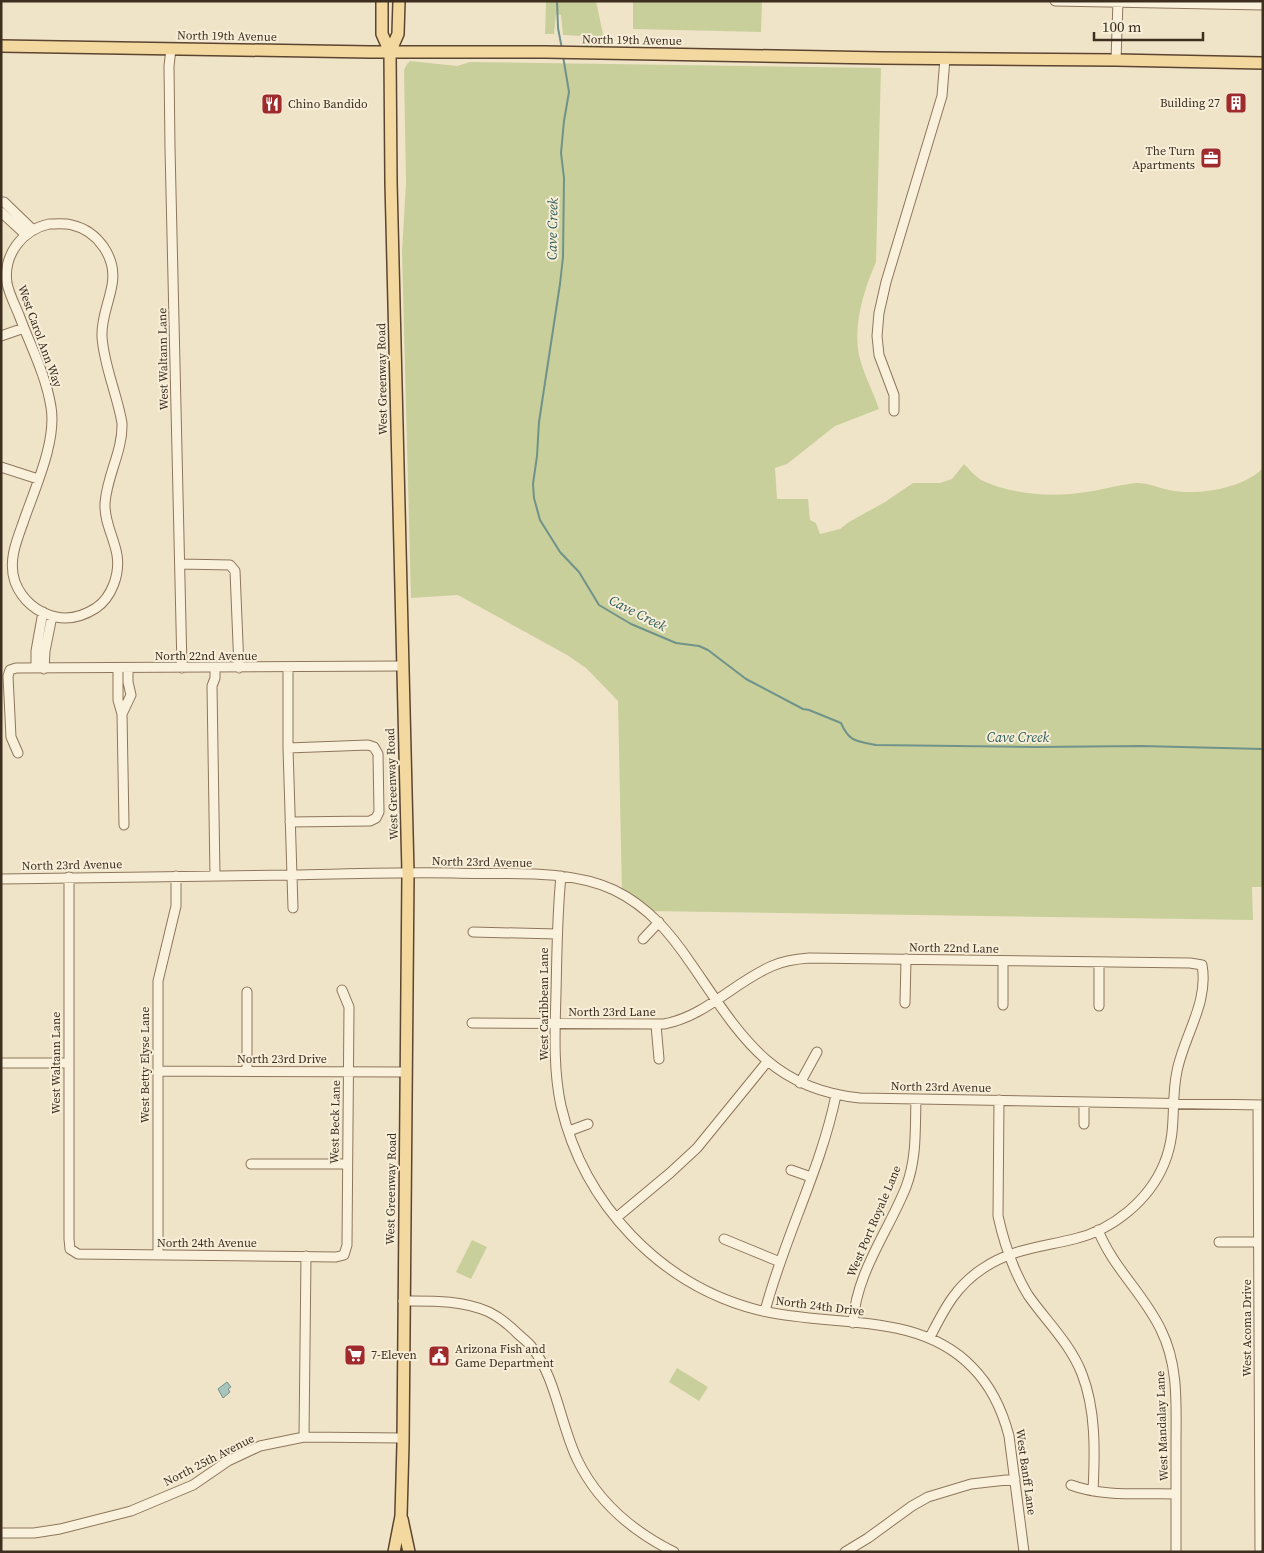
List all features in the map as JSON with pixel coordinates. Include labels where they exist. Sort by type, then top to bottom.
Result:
[{"type":"main road","name":"West Greenway Road","points":[[382,1],[382,34],[390,52],[391,182],[408,873],[403,1438],[401,1516],[394,1552]]},
{"type":"main road","name":"West Greenway Road","points":[[390,52],[398,34],[399,1]]},
{"type":"main road","name":"North 19th Avenue","points":[[1,46],[1263,63]]},
{"type":"main road","name":"West Greenway Road","points":[[401,1516],[409,1552]]},
{"type":"street","points":[[1055,1],[1263,5]]},
{"type":"street","points":[[1116,60],[1118,2]]},
{"type":"street","name":"West Waltann Lane","points":[[171,49],[169,66],[170,148],[182,668]]},
{"type":"street","points":[[894,411],[894,395],[879,355],[877,336],[879,312],[886,282],[942,96],[945,58]]},
{"type":"street","points":[[1,202],[4,202],[30,232]]},
{"type":"street","points":[[1,212],[30,232]]},
{"type":"street","points":[[30,232],[49,224],[73,225],[86,230],[106,250],[111,262],[113,278],[102,318],[102,337],[122,423],[120,450],[108,485],[105,505],[108,526],[117,554],[117,575],[113,587],[100,605],[90,612],[68,618],[47,614],[40,668]]},
{"type":"street","name":"West Carol Ann Way","points":[[30,232],[12,252],[7,273],[10,293],[47,388],[52,415],[50,443],[16,544],[12,563],[13,573],[20,592],[27,601],[47,614]]},
{"type":"street","points":[[1,336],[24,328]]},
{"type":"street","points":[[1,467],[38,479]]},
{"type":"street","points":[[180,564],[230,565],[235,571],[239,668]]},
{"type":"street","name":"North 22nd Avenue","points":[[18,753],[11,737],[8,676],[10,670],[16,668],[403,666]]},
{"type":"street","points":[[118,668],[118,695],[122,714],[124,825]]},
{"type":"street","points":[[122,714],[131,695],[128,682],[128,668]]},
{"type":"street","points":[[215,668],[212,686],[215,876]]},
{"type":"street","points":[[288,668],[288,748],[293,908]]},
{"type":"street","points":[[118,695],[131,695]]},
{"type":"street","points":[[288,748],[368,745],[374,747],[378,754],[379,812],[376,818],[370,822],[290,822]]},
{"type":"street","name":"North 23rd Avenue","points":[[1,878],[408,873],[561,876],[580,879],[614,890],[634,902],[659,922],[679,945],[740,1033],[767,1062],[817,1090],[860,1098],[1261,1105]]},
{"type":"street","name":"West Betty Elyse Lane","points":[[158,1255],[158,981],[176,906],[176,876]]},
{"type":"street","name":"West Caribbean Lane","points":[[561,876],[557,934],[556,1024],[556,1058],[560,1098],[579,1160],[592,1185],[616,1218]]},
{"type":"street","name":"West Waltann Lane","points":[[69,877],[68,1239],[70,1250]]},
{"type":"street","points":[[643,939],[659,922]]},
{"type":"street","points":[[473,932],[557,934]]},
{"type":"street","name":"North 22nd Lane","points":[[717,1000],[764,970],[781,963],[809,958],[1190,963],[1202,965],[1204,976],[1202,992],[1178,1067],[1174,1103]]},
{"type":"street","points":[[905,1003],[906,960]]},
{"type":"street","points":[[1003,961],[1003,1005]]},
{"type":"street","points":[[1099,1006],[1100,962]]},
{"type":"street","name":"West Beck Lane","points":[[342,990],[348,1007],[347,1245],[344,1255]]},
{"type":"street","points":[[247,1071],[248,992]]},
{"type":"street","name":"North 23rd Lane","points":[[472,1022],[656,1025],[688,1018],[717,1000]]},
{"type":"street","points":[[656,1025],[658,1059]]},
{"type":"street","points":[[800,1082],[817,1052]]},
{"type":"street","points":[[616,1218],[697,1148],[767,1062]]},
{"type":"street","points":[[1,1063],[69,1063]]},
{"type":"street","name":"North 23rd Drive","points":[[158,1071],[406,1072]]},
{"type":"street","points":[[765,1311],[780,1262],[829,1127],[836,1095]]},
{"type":"street","name":"West Port Royale Lane","points":[[853,1323],[860,1284],[898,1203],[910,1172],[915,1144],[916,1099]]},
{"type":"street","points":[[998,1100],[997,1205],[1002,1232],[1028,1294],[1062,1339],[1082,1374],[1093,1417],[1093,1491]]},
{"type":"street","points":[[1084,1102],[1084,1124]]},
{"type":"street","points":[[930,1337],[943,1310],[964,1283],[981,1269],[1010,1254],[1075,1239],[1098,1230],[1123,1216],[1135,1206],[1156,1180],[1168,1153],[1173,1135],[1174,1103]]},
{"type":"street","name":"West Acoma Drive","points":[[1260,1552],[1259,1242],[1261,1105]]},
{"type":"street","points":[[569,1131],[588,1124]]},
{"type":"street","points":[[251,1164],[347,1164]]},
{"type":"street","points":[[792,1170],[811,1177]]},
{"type":"street","name":"North 24th Drive","points":[[616,1218],[665,1266],[686,1279],[738,1304],[782,1315],[907,1330],[930,1337]]},
{"type":"street","name":"West Mandalay Lane","points":[[1098,1230],[1114,1261],[1162,1331],[1173,1364],[1175,1387],[1176,1552]]},
{"type":"street","points":[[724,1239],[780,1262]]},
{"type":"street","points":[[1219,1242],[1259,1242]]},
{"type":"street","name":"North 24th Avenue","points":[[70,1250],[78,1254],[336,1257],[344,1255]]},
{"type":"street","points":[[304,1437],[306,1256]]},
{"type":"street","points":[[403,1301],[466,1304],[490,1313],[512,1328],[531,1347],[545,1370],[569,1442],[588,1479],[604,1501],[629,1525],[639,1533],[674,1552]]},
{"type":"street","name":"West Banff Lane","points":[[930,1337],[965,1359],[993,1394],[1007,1428],[1024,1552]]},
{"type":"street","name":"North 25th Avenue","points":[[1,1533],[34,1533],[60,1530],[131,1511],[193,1484],[248,1450],[268,1444],[304,1437],[403,1438]]},
{"type":"street","points":[[845,1552],[928,1497],[971,1484],[1015,1479]]},
{"type":"street","points":[[1072,1485],[1083,1490],[1093,1491],[1176,1494]]},
{"type":"green space","points":[[546,1],[596,1],[603,34],[602,53],[582,53],[581,36],[563,35],[561,15],[556,14],[554,34],[545,34]]},
{"type":"green space","points":[[633,1],[762,1],[761,32],[633,29]]},
{"type":"green space","points":[[410,61],[457,66],[470,62],[881,68],[876,262],[867,284],[857,331],[859,355],[879,409],[835,426],[787,464],[775,468],[777,499],[808,499],[810,520],[816,523],[820,534],[840,529],[913,483],[940,483],[952,479],[964,464],[981,480],[992,485],[1029,493],[1055,495],[1086,492],[1135,483],[1144,483],[1180,492],[1205,491],[1232,486],[1244,481],[1263,468],[1263,887],[1252,887],[1253,920],[647,911],[622,895],[618,701],[586,668],[567,655],[458,595],[411,598],[402,252],[406,183],[404,70]]},
{"type":"green space","points":[[472,1240],[487,1247],[471,1279],[456,1272]]},
{"type":"green space","points":[[677,1368],[708,1387],[699,1401],[669,1382]]},
{"type":"water","points":[[227,1382],[231,1387],[228,1389],[230,1392],[223,1398],[218,1389]]},
{"type":"waterway","name":"Cave Creek","points":[[557,1],[558,28],[562,49]]},
{"type":"waterway","name":"Cave Creek","points":[[563,56],[569,92],[561,153],[564,178],[563,257],[539,422],[533,484],[534,498],[540,520],[560,552],[579,572],[599,605],[631,624],[676,643],[699,646],[708,650],[746,679],[803,709],[841,723],[847,734],[854,740],[864,743],[876,745],[1141,746],[1263,749]]},
{"type":"place","name":"Building 27","points":[[1236,103]]},
{"type":"place","name":"Chino Bandido","points":[[272,104]]},
{"type":"place","name":"The Turn Apartments","points":[[1211,158]]},
{"type":"place","name":"7-Eleven","points":[[355,1355]]},
{"type":"place","name":"Arizona Fish and Game Department","points":[[439,1356]]}]
